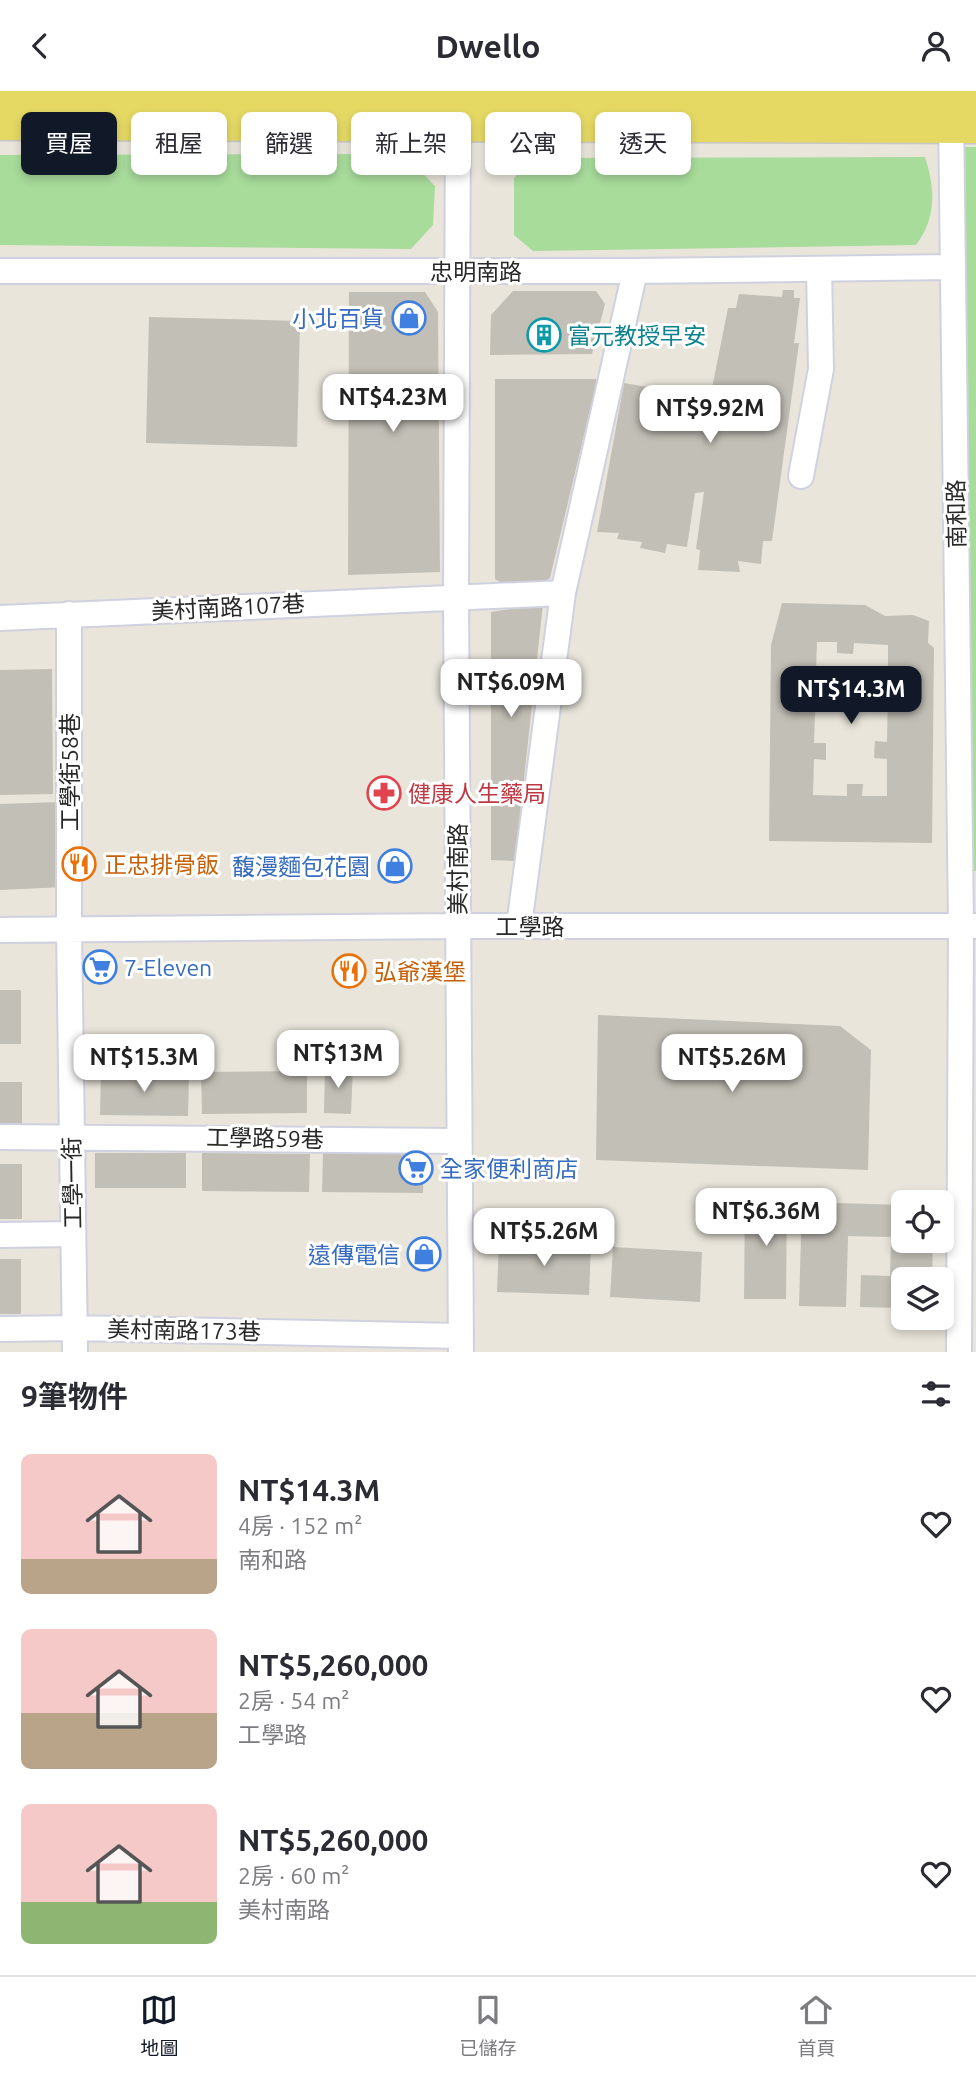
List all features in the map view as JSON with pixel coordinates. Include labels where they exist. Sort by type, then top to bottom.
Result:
[{"type":"main road","points":[[0,93],[458,93],[528,98],[964,112]]},
{"type":"main road","points":[[471,125],[964,112]]},
{"type":"main road","points":[[0,124],[351,125]]},
{"type":"street","name":"美村南路","points":[[458,93],[458,112]]},
{"type":"street","name":"南和路","points":[[959,1352],[968,926],[953,267],[964,112]]},
{"type":"street","name":"美村南路","points":[[458,175],[456,597],[461,1344]]},
{"type":"street","name":"忠明南路","points":[[0,271],[635,271],[953,267]]},
{"type":"street","points":[[801,476],[821,369],[819,269]]},
{"type":"street","points":[[519,926],[563,593],[635,271]]},
{"type":"street","name":"美村南路107巷","points":[[0,618],[563,593]]},
{"type":"street","name":"工學街58巷","points":[[69,614],[69,929]]},
{"type":"street","name":"工學路","points":[[0,930],[457,926],[968,926]]},
{"type":"street","name":"工學一街","points":[[69,929],[74,1340]]},
{"type":"street","name":"工學路59巷","points":[[0,1137],[458,1141]]},
{"type":"street","points":[[0,1235],[73,1234]]},
{"type":"street","name":"美村南路173巷","points":[[0,1329],[74,1340],[461,1344]]},
{"type":"green space","points":[[958,147],[976,147],[976,871],[951,870]]},
{"type":"green space","points":[[227,154],[241,154],[241,175],[337,175],[337,154],[351,154],[351,175],[424,175],[435,186],[433,225],[411,249],[0,245],[0,155],[21,155],[21,175],[117,175],[117,155],[131,155],[131,175],[227,175]]},
{"type":"green space","points":[[925,157],[931,180],[931,213],[916,245],[533,251],[514,235],[514,178],[517,175],[581,175],[581,158],[595,158],[595,175],[691,175],[691,158]]},
{"type":"building","points":[[783,290],[794,290],[794,298],[800,298],[794,343],[799,343],[772,541],[763,541],[761,564],[738,561],[740,572],[698,570],[700,550],[696,549],[704,492],[695,493],[687,547],[667,544],[665,553],[640,548],[642,542],[617,539],[619,533],[597,532],[624,383],[710,398],[728,308],[736,308],[739,294],[782,297]]},
{"type":"building","name":"富元教授早安","points":[[513,291],[596,291],[605,304],[592,354],[490,355],[491,315]]},
{"type":"building","points":[[349,292],[425,292],[438,312],[440,572],[348,575]]},
{"type":"building","points":[[149,317],[300,321],[297,447],[146,443]]},
{"type":"building","points":[[495,379],[596,379],[596,407],[589,414],[550,578],[535,587],[507,586],[495,579]]},
{"type":"building","points":[[782,603],[865,605],[885,616],[913,615],[929,621],[928,643],[934,648],[932,843],[769,841],[771,645]],"holes":[[[817,642],[837,642],[837,653],[853,654],[854,643],[888,645],[888,670],[873,670],[873,684],[888,685],[887,742],[875,741],[874,758],[887,759],[887,796],[862,796],[863,784],[847,784],[847,796],[813,795],[814,759],[826,760],[826,743],[814,743],[816,685],[828,686],[828,671],[816,671]]]},
{"type":"building","points":[[543,604],[515,861],[491,860],[491,612]]},
{"type":"building","points":[[52,669],[53,794],[0,795],[0,670]]},
{"type":"building","points":[[61,802],[65,887],[0,890],[0,804]]},
{"type":"building","points":[[0,990],[21,990],[21,1044],[0,1044]]},
{"type":"building","points":[[598,1015],[840,1026],[871,1050],[868,1170],[596,1160]]},
{"type":"building","points":[[325,1066],[353,1067],[351,1114],[324,1113]]},
{"type":"building","points":[[307,1071],[307,1113],[202,1114],[201,1072]]},
{"type":"building","points":[[101,1072],[189,1073],[188,1116],[100,1115]]},
{"type":"building","points":[[0,1082],[22,1082],[22,1126],[0,1126]]},
{"type":"building","points":[[323,1152],[424,1154],[423,1193],[322,1192]]},
{"type":"building","points":[[95,1153],[186,1153],[186,1188],[95,1188]]},
{"type":"building","points":[[202,1153],[310,1154],[309,1192],[202,1191]]},
{"type":"building","points":[[0,1164],[22,1164],[22,1219],[0,1219]]},
{"type":"building","points":[[745,1197],[787,1197],[786,1299],[744,1299]]},
{"type":"building","points":[[802,1202],[891,1205],[891,1237],[848,1236],[846,1307],[799,1306]]},
{"type":"building","points":[[891,1237],[891,1253],[933,1253],[932,1267],[891,1267],[891,1308],[860,1307],[861,1275],[890,1276]]},
{"type":"building","points":[[499,1241],[591,1245],[589,1295],[497,1292]]},
{"type":"building","points":[[613,1247],[702,1252],[700,1302],[610,1297]]},
{"type":"building","points":[[0,1259],[21,1259],[21,1314],[0,1314]]},
{"type":"place","name":"小北百貨","points":[[409,318]]},
{"type":"place","name":"富元教授早安","points":[[544,335]]},
{"type":"place","name":"健康人生藥局","points":[[384,793]]},
{"type":"place","name":"正忠排骨飯","points":[[79,864]]},
{"type":"place","name":"馥漫麵包花園","points":[[395,866]]},
{"type":"place","name":"7-Eleven","points":[[100,967]]},
{"type":"place","name":"弘爺漢堡","points":[[349,971]]},
{"type":"place","name":"全家便利商店","points":[[416,1168]]},
{"type":"place","name":"遠傳電信","points":[[424,1254]]}]
